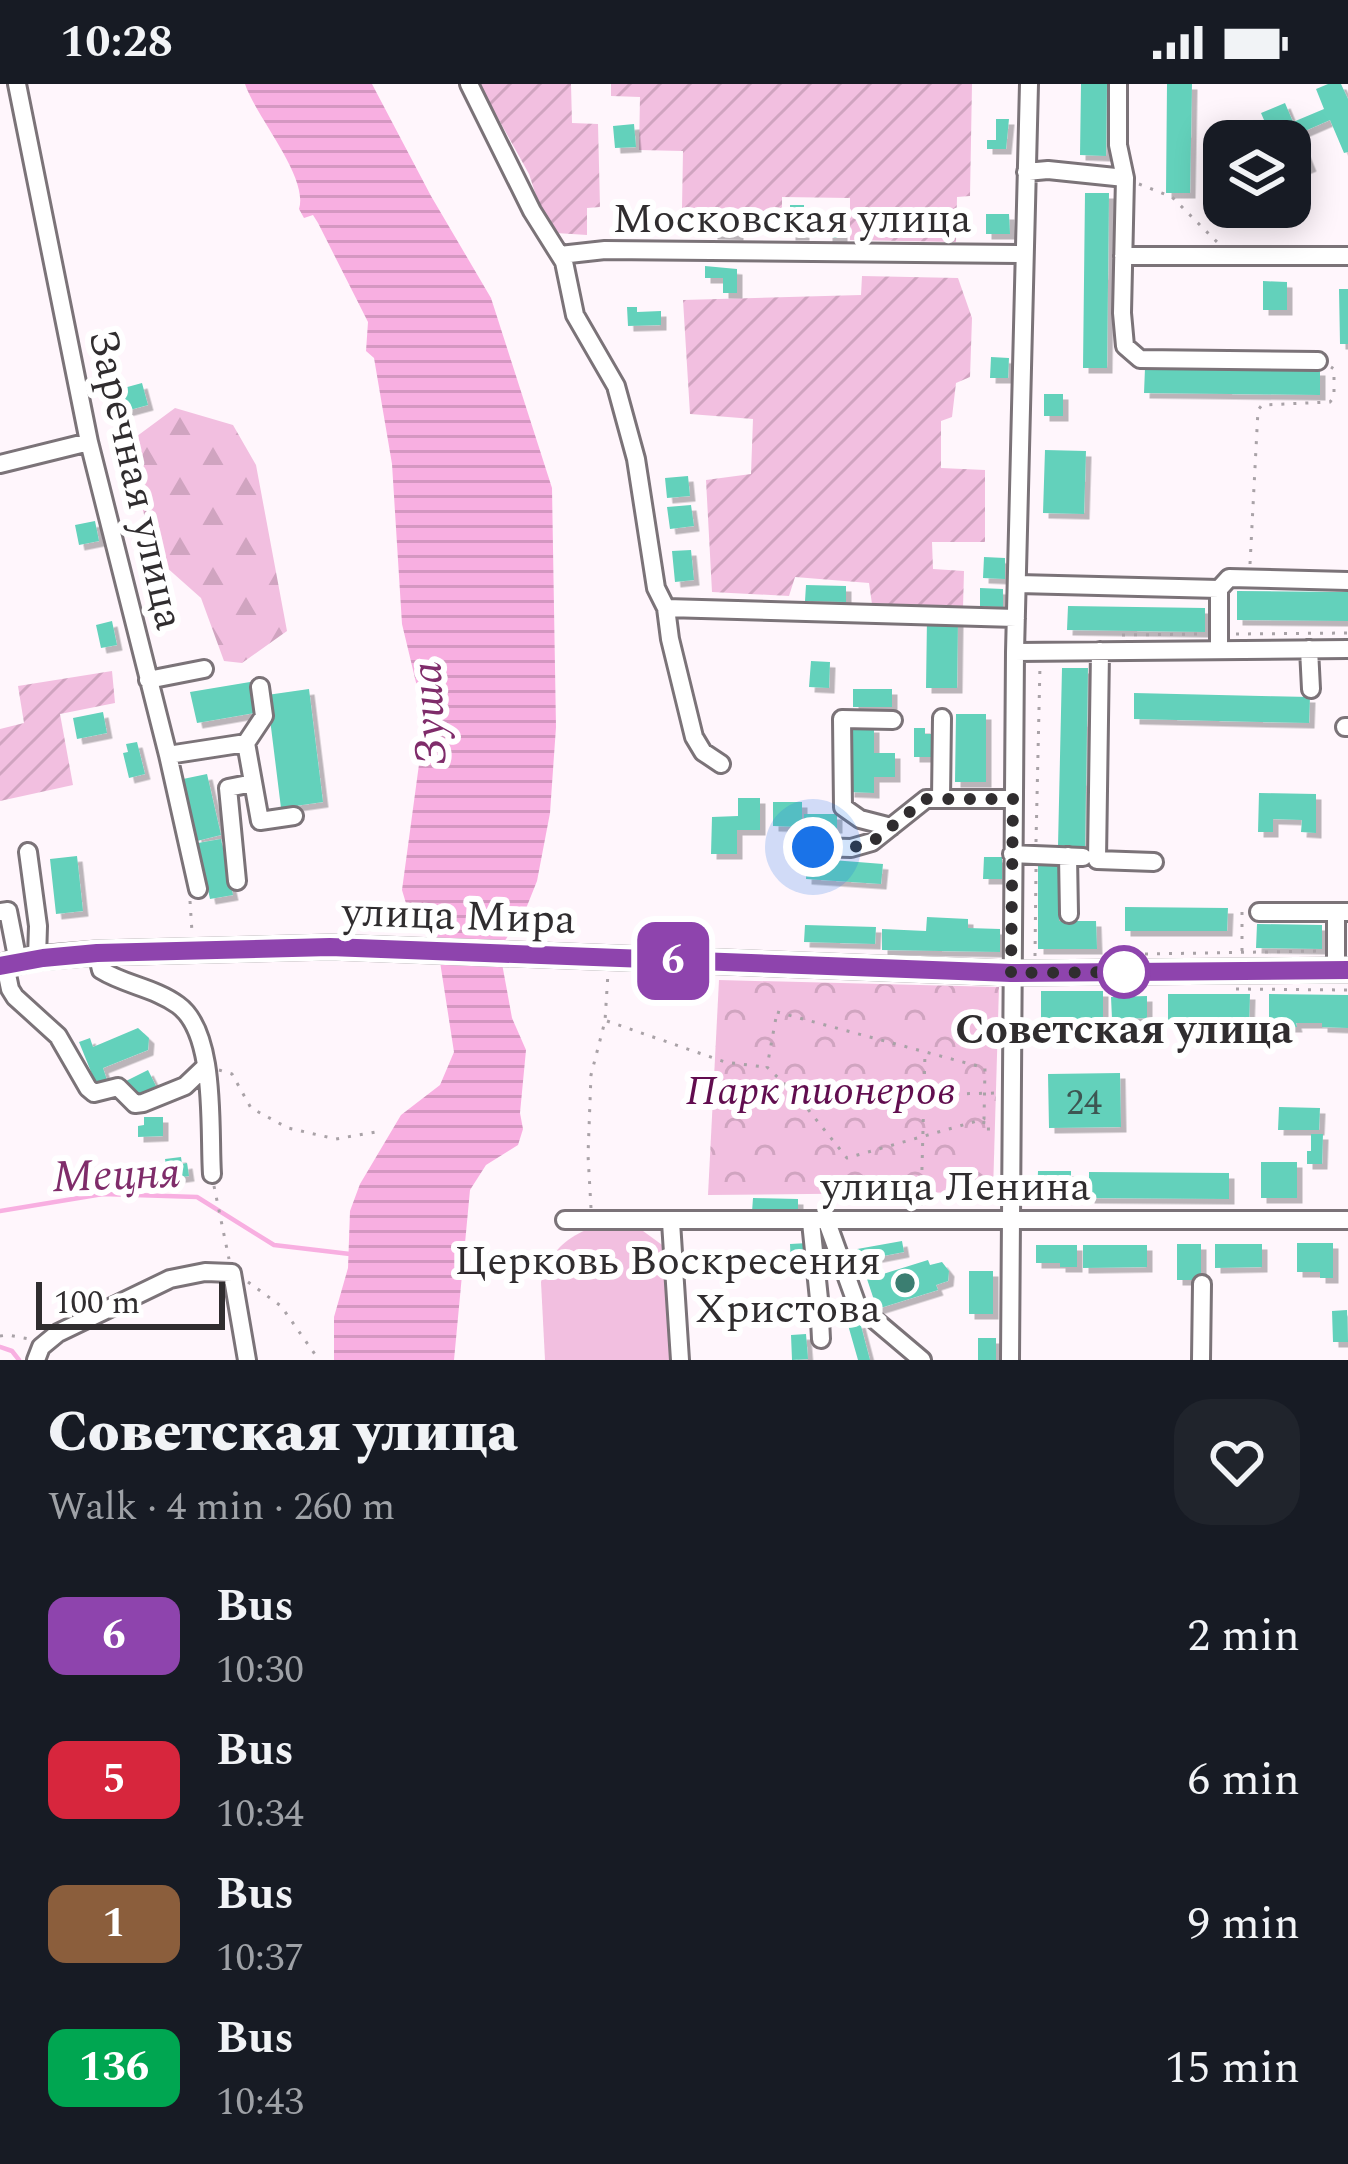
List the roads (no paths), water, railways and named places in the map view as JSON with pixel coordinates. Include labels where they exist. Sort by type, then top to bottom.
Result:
[{"type":"main road","name":"улица Мира","points":[[15,963],[97,953],[330,947],[1011,973],[1242,971],[1344,977]]},
{"type":"street","name":"Заречная улица","points":[[17,84],[89,442],[168,755],[193,896]]},
{"type":"street","points":[[469,84],[532,211],[560,255],[575,315],[616,386],[636,459],[656,588],[666,608],[694,737],[703,752],[721,764]]},
{"type":"street","points":[[1010,1360],[1012,854],[1029,84]]},
{"type":"street","points":[[1118,84],[1118,145],[1125,178],[1125,346],[1139,359],[1318,361]]},
{"type":"street","points":[[1025,172],[1125,178]]},
{"type":"street","name":"Московская улица","points":[[560,255],[605,250],[1024,254]]},
{"type":"street","points":[[1124,256],[1348,256]]},
{"type":"street","points":[[0,464],[89,442]]},
{"type":"street","points":[[1219,642],[1219,589],[1229,578],[1348,581]]},
{"type":"street","points":[[1018,584],[1219,589]]},
{"type":"street","points":[[666,608],[1016,617]]},
{"type":"street","points":[[1016,652],[1219,642],[1348,649]]},
{"type":"street","points":[[1106,645],[1097,860],[1154,862]]},
{"type":"street","points":[[1309,650],[1311,689]]},
{"type":"street","points":[[148,680],[204,670]]},
{"type":"street","points":[[260,688],[264,716],[246,743],[260,821],[294,816]]},
{"type":"street","points":[[940,799],[942,718]]},
{"type":"street","points":[[891,827],[860,819],[844,807],[842,719],[893,720]]},
{"type":"street","points":[[168,755],[246,743]]},
{"type":"street","points":[[238,881],[228,788],[253,783]]},
{"type":"street","points":[[813,847],[851,848],[872,842],[926,799],[1013,799]]},
{"type":"street","points":[[15,963],[38,926],[28,852]]},
{"type":"street","points":[[1012,854],[1075,856],[1069,914]]},
{"type":"street","points":[[0,912],[8,910],[15,963],[10,988],[58,1036],[94,1094],[118,1087],[135,1104],[143,1103],[185,1087],[206,1066]]},
{"type":"street","points":[[1259,912],[1342,911],[1344,977]]},
{"type":"street","points":[[97,953],[101,970],[182,1007],[197,1031],[206,1066],[212,1174]]},
{"type":"street","name":"улица Ленина","points":[[565,1220],[1348,1220]]},
{"type":"street","points":[[671,1222],[680,1360]]},
{"type":"street","points":[[819,1222],[821,1339]]},
{"type":"street","points":[[819,1222],[857,1305],[922,1360]]},
{"type":"street","points":[[38,1353],[58,1334],[170,1279],[205,1272],[232,1273],[247,1360]]},
{"type":"street","points":[[1201,1360],[1202,1284]]},
{"type":"water","name":"Зуша","points":[[245,84],[372,84],[491,298],[552,488],[556,727],[550,813],[537,881],[525,911],[504,942],[501,958],[512,1018],[526,1050],[520,1113],[523,1129],[518,1145],[486,1165],[470,1190],[454,1360],[334,1360],[334,1317],[348,1268],[350,1211],[360,1184],[401,1115],[440,1085],[454,1052],[436,936],[430,924],[408,910],[402,890],[425,720],[402,624],[392,464],[374,358],[366,351],[368,322],[318,223],[313,215],[304,218],[299,209],[300,196],[289,164]]},
{"type":"waterway","name":"Мецня","points":[[0,1211],[103,1194],[197,1197],[274,1245],[350,1254]]},
{"type":"waterway","name":"Мецня","points":[[0,1347],[19,1360]]},
{"type":"place","name":"Советская улица","points":[[1124,972]]},
{"type":"place","name":"Церковь Воскресения Христова","points":[[905,1283]]},
{"type":"park label","name":"Парк пионеров","points":[[821,1089]]}]
